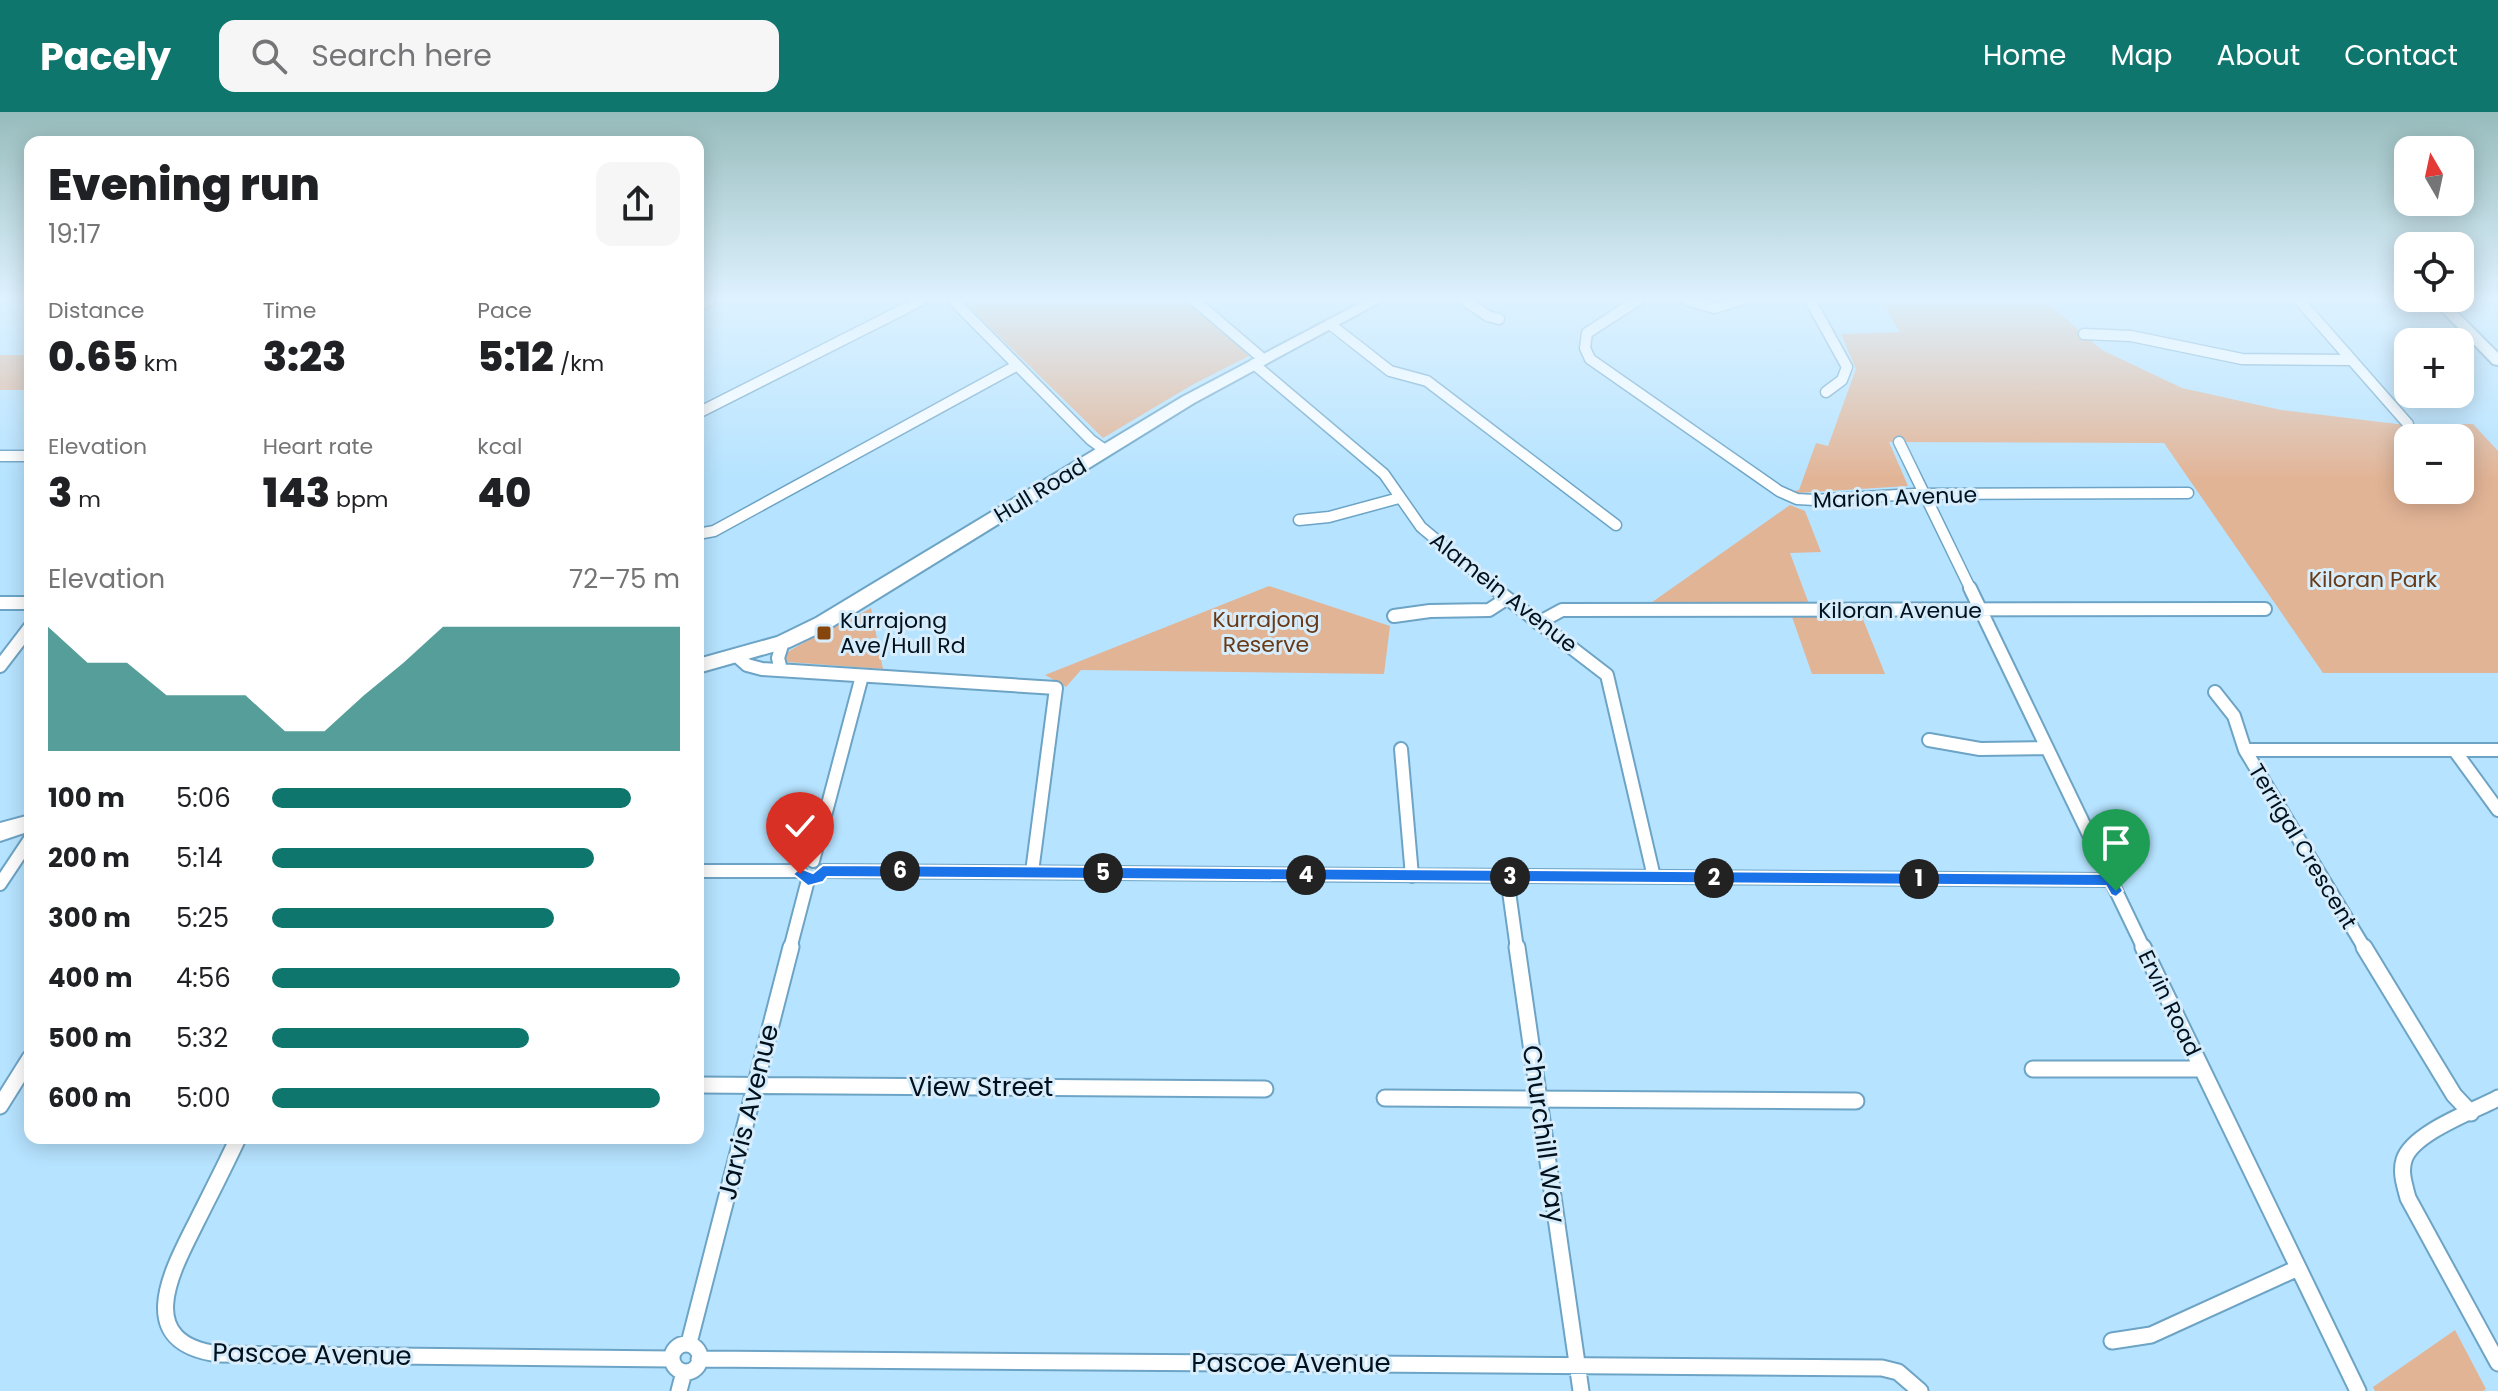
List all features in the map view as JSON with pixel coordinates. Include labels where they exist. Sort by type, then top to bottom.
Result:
[{"type":"main road","name":"Hull Road","points":[[704,665],[783,642],[823,623],[1105,450],[1259,361]]},
{"type":"main road","points":[[0,832],[24,825]]},
{"type":"street","points":[[704,410],[804,360]]},
{"type":"street","points":[[1010,360],[1105,450]]},
{"type":"street","points":[[1376,360],[1390,371],[1427,381],[1616,525]]},
{"type":"street","name":"Marion Avenue","points":[[1591,360],[1779,491],[1803,500],[1924,494],[2188,493]]},
{"type":"street","points":[[1826,392],[1842,380],[1847,367],[1843,360]]},
{"type":"street","points":[[2318,360],[2352,360],[2408,424]]},
{"type":"street","name":"Alamein Avenue","points":[[1259,361],[1384,474],[1421,527],[1506,599],[1603,669],[1607,675],[1654,877]]},
{"type":"street","points":[[704,533],[714,531],[1016,366]]},
{"type":"street","name":"Ervin Road","points":[[1899,442],[2358,1391]]},
{"type":"street","points":[[0,456],[24,456]]},
{"type":"street","points":[[1299,520],[1329,517],[1399,498]]},
{"type":"street","points":[[1394,616],[1430,611],[1489,610],[1506,599]]},
{"type":"street","points":[[0,603],[24,603]]},
{"type":"street","name":"Kiloran Avenue","points":[[1538,623],[1562,610],[2265,609]]},
{"type":"street","points":[[0,666],[24,635]]},
{"type":"street","points":[[781,670],[778,658],[783,642]]},
{"type":"street","points":[[738,657],[747,665],[781,670],[1056,688],[1032,872]]},
{"type":"street","points":[[818,866],[862,676]]},
{"type":"street","points":[[2215,692],[2234,716],[2245,750]]},
{"type":"street","points":[[1929,740],[1980,749],[2047,748]]},
{"type":"street","points":[[1401,749],[1412,876]]},
{"type":"street","name":"Terrigal Crescent","points":[[2245,750],[2498,750]]},
{"type":"street","name":"Terrigal Crescent","points":[[2245,750],[2454,1095],[2471,1113]]},
{"type":"street","points":[[2455,751],[2498,810]]},
{"type":"street","points":[[0,884],[24,848]]},
{"type":"street","points":[[704,871],[804,876],[818,866],[1032,872],[2110,880]]},
{"type":"street","name":"Jarvis Avenue","points":[[689,1343],[804,876]]},
{"type":"street","name":"Churchill Way","points":[[1507,877],[1581,1391]]},
{"type":"street","points":[[0,1106],[24,1068]]},
{"type":"street","points":[[2033,1069],[2202,1069]]},
{"type":"street","name":"View Street","points":[[704,1085],[1265,1089]]},
{"type":"street","points":[[1385,1098],[1856,1101]]},
{"type":"street","points":[[2498,1098],[2414,1144],[2404,1158],[2402,1177],[2408,1198],[2498,1363]]},
{"type":"street","name":"Pascoe Avenue","points":[[235,1144],[175,1265],[165,1295],[169,1327],[176,1339],[193,1350],[218,1354],[678,1366]]},
{"type":"street","points":[[2112,1341],[2151,1335],[2298,1268]]},
{"type":"street","points":[[678,1366],[693,1368],[699,1359],[697,1346],[689,1343],[676,1350],[679,1391]]},
{"type":"street","name":"Pascoe Avenue","points":[[699,1359],[1882,1368],[1898,1372],[1920,1391]]},
{"type":"green space","points":[[0,360],[24,360],[24,390],[0,390]]},
{"type":"green space","points":[[1023,360],[1242,360],[1192,385],[1103,438]]},
{"type":"green space","name":"Kiloran Park","points":[[1852,360],[2122,360],[2182,388],[2281,410],[2397,424],[2394,424],[2394,504],[2474,504],[2474,425],[2498,451],[2498,673],[2323,673],[2164,443],[1889,442],[1908,486],[1794,491],[1799,490],[1816,443],[1828,446],[1856,369]]},
{"type":"green space","points":[[1790,505],[1805,511],[1821,552],[1790,553],[1809,604],[1648,605]]},
{"type":"green space","name":"Kurrajong Reserve","points":[[1269,586],[1390,626],[1384,674],[1081,670],[1066,687],[1045,675]]},
{"type":"green space","points":[[871,608],[883,669],[787,662],[784,656],[788,652]]},
{"type":"green space","points":[[1792,617],[1862,617],[1885,674],[1812,674]]},
{"type":"green space","points":[[2455,1330],[2486,1389],[2375,1391],[2373,1387]]},
{"type":"place","name":"Kurrajong Ave/Hull Rd","points":[[824,633]]},
{"type":"route","points":[[800,874],[805,880],[818,878],[823,871],[2110,880],[2116,891]]}]
